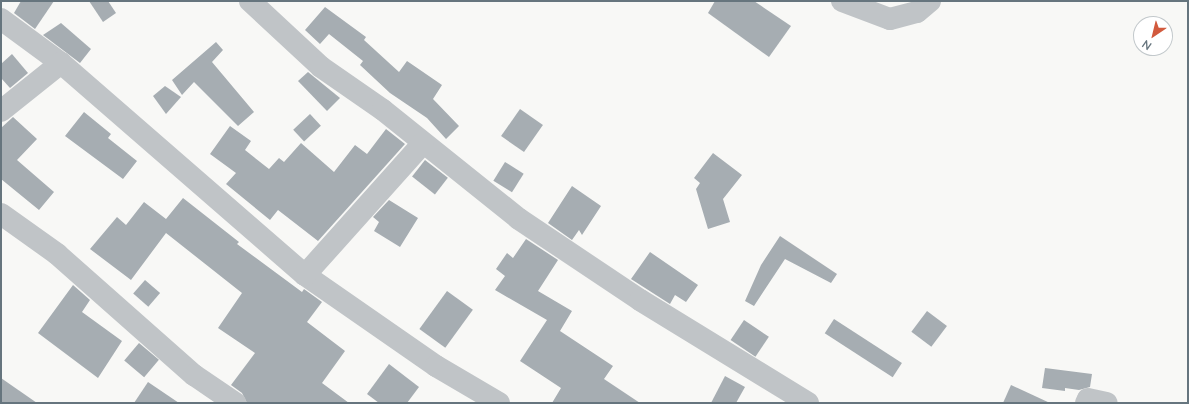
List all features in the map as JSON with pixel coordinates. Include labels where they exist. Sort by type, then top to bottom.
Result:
[{"type":"street","points":[[250,1],[321,67],[383,110],[422,144],[519,219],[640,300],[808,403]]},
{"type":"street","points":[[842,1],[890,20],[917,12],[930,1]]},
{"type":"street","points":[[1,19],[61,63],[305,275],[436,366],[499,403]]},
{"type":"street","points":[[1,111],[61,63]]},
{"type":"street","points":[[305,275],[422,144]]},
{"type":"street","points":[[1,214],[57,254],[194,375],[235,403]]},
{"type":"street","points":[[1086,403],[1088,399],[1107,403]]},
{"type":"building","points":[[21,1],[54,1],[35,29],[14,13]]},
{"type":"building","points":[[89,1],[108,1],[116,13],[103,22]]},
{"type":"building","points":[[715,1],[754,1],[791,26],[769,57],[708,13]]},
{"type":"building","points":[[325,7],[366,37],[364,40],[399,72],[407,61],[442,85],[433,99],[459,126],[446,139],[427,118],[390,93],[360,65],[363,61],[329,34],[320,44],[305,30]]},
{"type":"building","points":[[61,23],[91,49],[80,63],[43,35]]},
{"type":"building","points":[[216,42],[223,50],[212,62],[254,112],[238,126],[194,82],[182,95],[172,80]]},
{"type":"building","points":[[12,54],[28,73],[10,88],[1,78],[1,64]]},
{"type":"building","points":[[308,72],[340,98],[327,111],[298,81]]},
{"type":"building","points":[[165,86],[181,97],[166,114],[153,96]]},
{"type":"building","points":[[520,109],[543,125],[524,152],[501,136]]},
{"type":"building","points":[[84,112],[111,134],[108,138],[137,161],[123,179],[65,136]]},
{"type":"building","points":[[310,114],[321,126],[304,141],[293,130]]},
{"type":"building","points":[[13,117],[37,139],[17,160],[54,192],[39,210],[1,179],[1,128]]},
{"type":"building","points":[[230,126],[251,141],[245,150],[269,169],[279,158],[284,162],[301,143],[334,172],[355,145],[367,154],[386,129],[405,144],[318,241],[278,210],[270,220],[226,184],[236,173],[210,154]]},
{"type":"building","points":[[713,153],[742,175],[723,199],[730,222],[708,229],[696,189],[700,183],[694,178]]},
{"type":"building","points":[[425,160],[448,178],[435,194],[412,177]]},
{"type":"building","points":[[505,162],[524,174],[512,192],[493,181]]},
{"type":"building","points":[[572,186],[601,206],[582,235],[579,230],[572,240],[548,223]]},
{"type":"building","points":[[183,198],[239,242],[237,244],[302,292],[304,289],[322,302],[307,322],[345,351],[322,383],[349,403],[247,403],[242,393],[231,385],[255,353],[218,328],[242,293],[166,233],[131,280],[90,249],[117,217],[126,225],[144,202],[166,219]]},
{"type":"building","points":[[389,200],[418,218],[400,247],[374,231],[379,222],[373,217]]},
{"type":"building","points":[[780,236],[837,274],[831,283],[785,259],[754,306],[745,301],[761,265]]},
{"type":"building","points":[[526,239],[558,260],[538,291],[572,311],[560,331],[613,366],[604,379],[640,403],[552,403],[561,388],[520,361],[547,320],[495,290],[505,276],[496,269],[507,253],[513,258]]},
{"type":"building","points":[[650,252],[698,285],[686,302],[675,295],[670,304],[631,279]]},
{"type":"building","points":[[145,280],[160,293],[148,307],[133,294]]},
{"type":"building","points":[[73,285],[90,300],[82,312],[122,341],[98,378],[38,333]]},
{"type":"building","points":[[447,291],[473,310],[445,348],[419,329]]},
{"type":"building","points":[[927,311],[947,326],[931,347],[911,332]]},
{"type":"building","points":[[834,319],[902,363],[893,377],[825,333]]},
{"type":"building","points":[[744,320],[769,337],[755,357],[731,340]]},
{"type":"building","points":[[139,343],[159,360],[144,377],[124,361]]},
{"type":"building","points":[[389,364],[419,387],[407,403],[379,403],[367,394]]},
{"type":"building","points":[[1045,368],[1092,374],[1090,387],[1079,390],[1065,388],[1065,391],[1042,388]]},
{"type":"building","points":[[725,376],[745,387],[736,403],[711,403]]},
{"type":"building","points":[[1,378],[37,403],[1,403]]},
{"type":"building","points":[[148,382],[179,403],[134,403]]},
{"type":"building","points":[[1011,385],[1050,403],[1003,403]]}]
